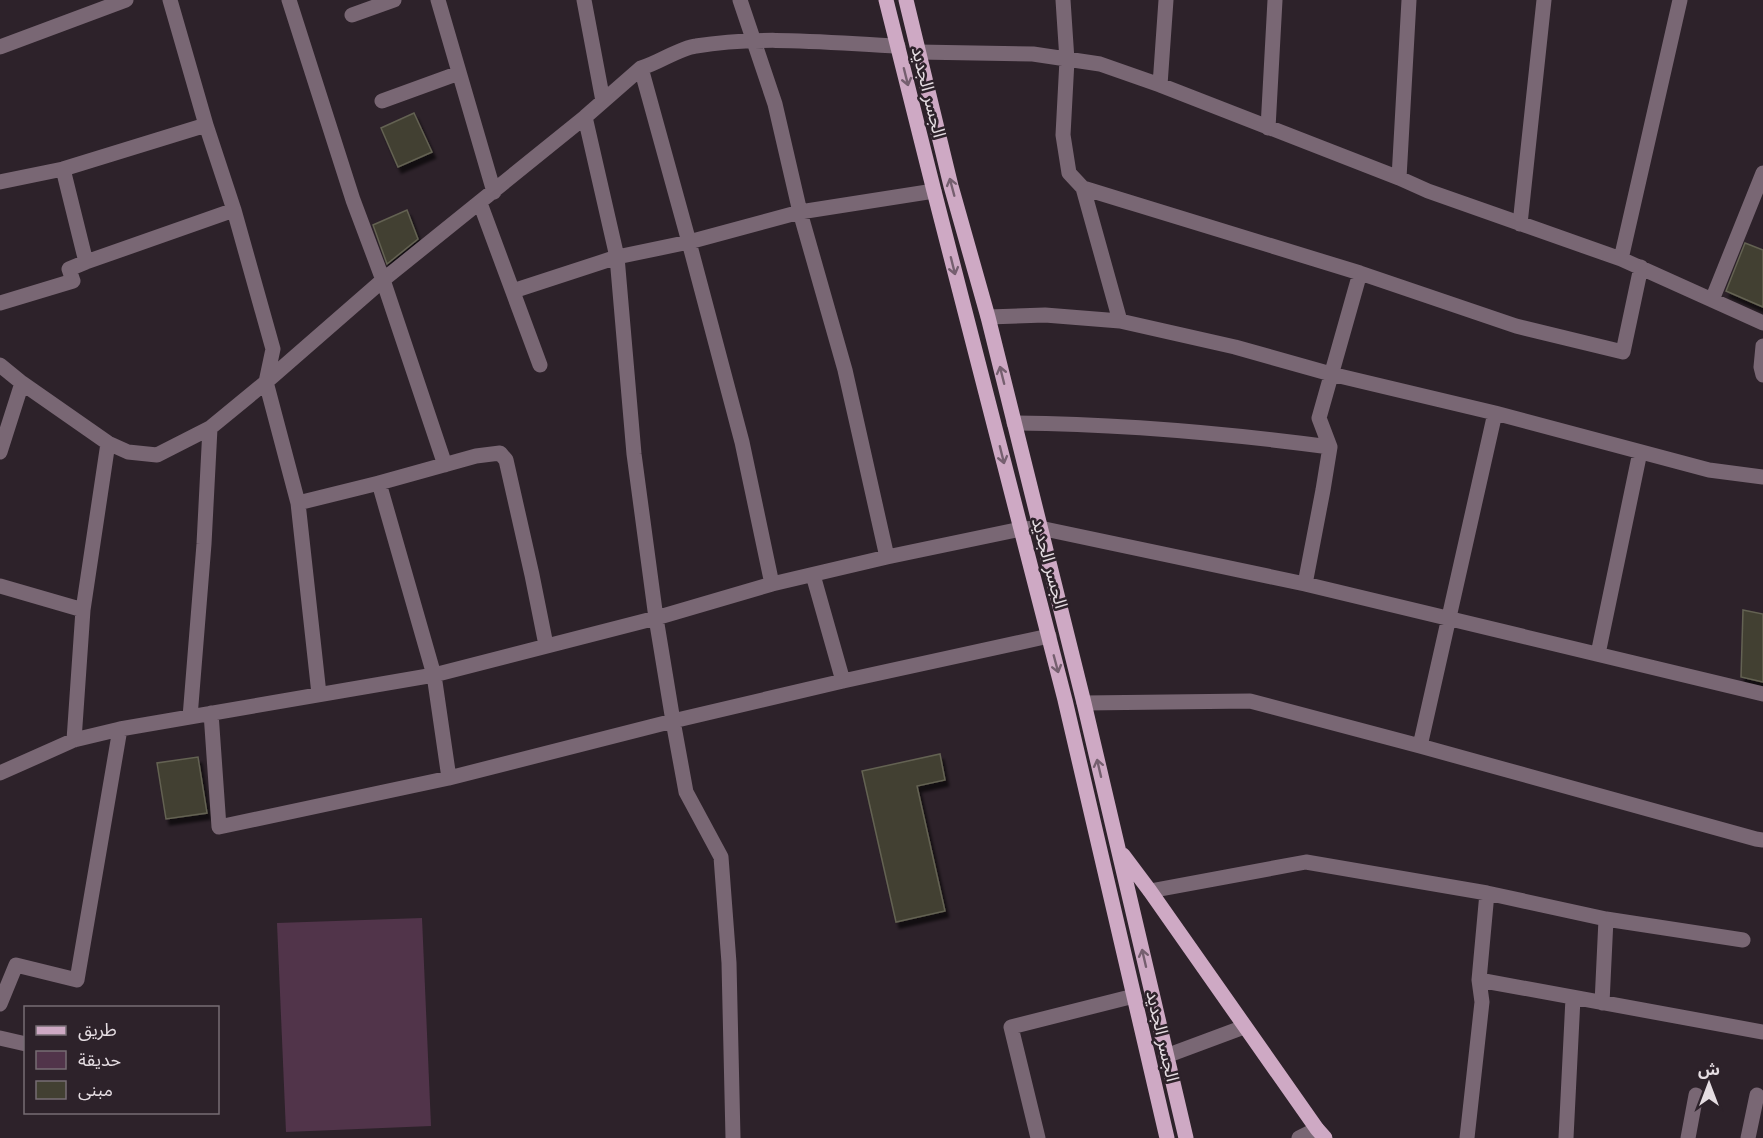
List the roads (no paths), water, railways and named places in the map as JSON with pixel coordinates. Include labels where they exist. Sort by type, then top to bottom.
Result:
[{"type":"main road","name":"الجسر الجديد","points":[[886,0],[1065,700],[1167,1138]]},
{"type":"main road","name":"الجسر الجديد","points":[[906,0],[951,186],[988,317],[1084,703],[1185,1138]]},
{"type":"main road","points":[[1119,850],[1321,1134]]},
{"type":"street","points":[[0,47],[126,0]]},
{"type":"street","points":[[170,0],[206,125],[234,210],[273,349],[266,382],[298,503],[319,694]]},
{"type":"street","points":[[289,0],[353,200],[383,280],[445,465]]},
{"type":"street","points":[[351,15],[394,0]]},
{"type":"street","points":[[438,0],[494,192]]},
{"type":"street","points":[[584,0],[603,101]]},
{"type":"street","points":[[740,0],[775,104],[800,212],[845,370],[887,557]]},
{"type":"street","points":[[1063,0],[1067,60],[1063,135],[1069,173],[1083,188],[1120,321]]},
{"type":"street","points":[[1160,85],[1166,0]]},
{"type":"street","points":[[1268,128],[1275,0]]},
{"type":"street","points":[[1399,178],[1409,0]]},
{"type":"street","points":[[1520,224],[1544,0]]},
{"type":"street","points":[[1622,259],[1680,0]]},
{"type":"street","points":[[0,353],[2,367],[108,443],[128,452],[157,455],[210,428],[383,280],[494,192],[641,68],[693,46],[754,40],[898,46]]},
{"type":"street","points":[[918,52],[1033,54],[1100,64],[1160,85],[1428,191],[1622,259],[1763,323]]},
{"type":"street","points":[[641,68],[742,442],[772,584]]},
{"type":"street","points":[[382,101],[459,73]]},
{"type":"street","points":[[585,117],[617,257],[634,454],[656,618],[686,792],[721,857],[729,963],[732,1138]]},
{"type":"street","points":[[0,182],[63,169],[206,125]]},
{"type":"street","points":[[63,169],[86,262]]},
{"type":"street","points":[[1712,300],[1763,173]]},
{"type":"street","points":[[1083,188],[1360,273],[1516,326],[1623,352],[1641,267]]},
{"type":"street","points":[[513,291],[617,257],[689,242],[800,212],[934,190]]},
{"type":"street","points":[[480,203],[540,365]]},
{"type":"street","points":[[0,303],[73,282],[69,269],[234,210]]},
{"type":"street","points":[[1305,584],[1330,447],[1319,418],[1360,273]]},
{"type":"street","points":[[988,317],[1045,315],[1120,321],[1235,347],[1331,374],[1495,413],[1709,471],[1763,477]]},
{"type":"street","points":[[1763,346],[1761,367],[1763,375]]},
{"type":"street","points":[[0,452],[22,383]]},
{"type":"street","points":[[1420,746],[1495,413]]},
{"type":"street","points":[[1014,423],[1076,423],[1270,439],[1330,447]]},
{"type":"street","points":[[190,717],[204,544],[210,428]]},
{"type":"street","points":[[74,740],[83,610],[108,443]]},
{"type":"street","points":[[1598,654],[1640,452]]},
{"type":"street","points":[[298,503],[491,453],[500,453],[506,460],[546,645]]},
{"type":"street","points":[[379,483],[434,675],[449,778]]},
{"type":"street","points":[[0,773],[74,740],[120,729],[434,675],[656,618],[772,584],[1021,529],[1040,528],[1305,584],[1763,694]]},
{"type":"street","points":[[813,575],[843,681]]},
{"type":"street","points":[[0,586],[83,610]]},
{"type":"street","points":[[211,713],[219,827],[449,778],[673,721],[1048,636]]},
{"type":"street","points":[[1084,703],[1250,701],[1763,840]]},
{"type":"street","points":[[0,1004],[16,965],[77,981],[120,729]]},
{"type":"street","points":[[1150,891],[1306,861],[1487,893],[1606,919],[1743,940]]},
{"type":"street","points":[[1467,1138],[1482,1002],[1479,981],[1487,893]]},
{"type":"street","points":[[1602,1003],[1606,919]]},
{"type":"street","points":[[1479,981],[1763,1032]]},
{"type":"street","points":[[1038,1138],[1011,1027],[1134,996]]},
{"type":"street","points":[[1566,1138],[1573,998]]},
{"type":"street","points":[[1166,1056],[1244,1027]]},
{"type":"street","points":[[0,1038],[24,1044]]},
{"type":"street","points":[[1688,1138],[1696,1095]]},
{"type":"street","points":[[1748,1138],[1757,1095]]},
{"type":"street","points":[[1299,1138],[1321,1134]]}]
